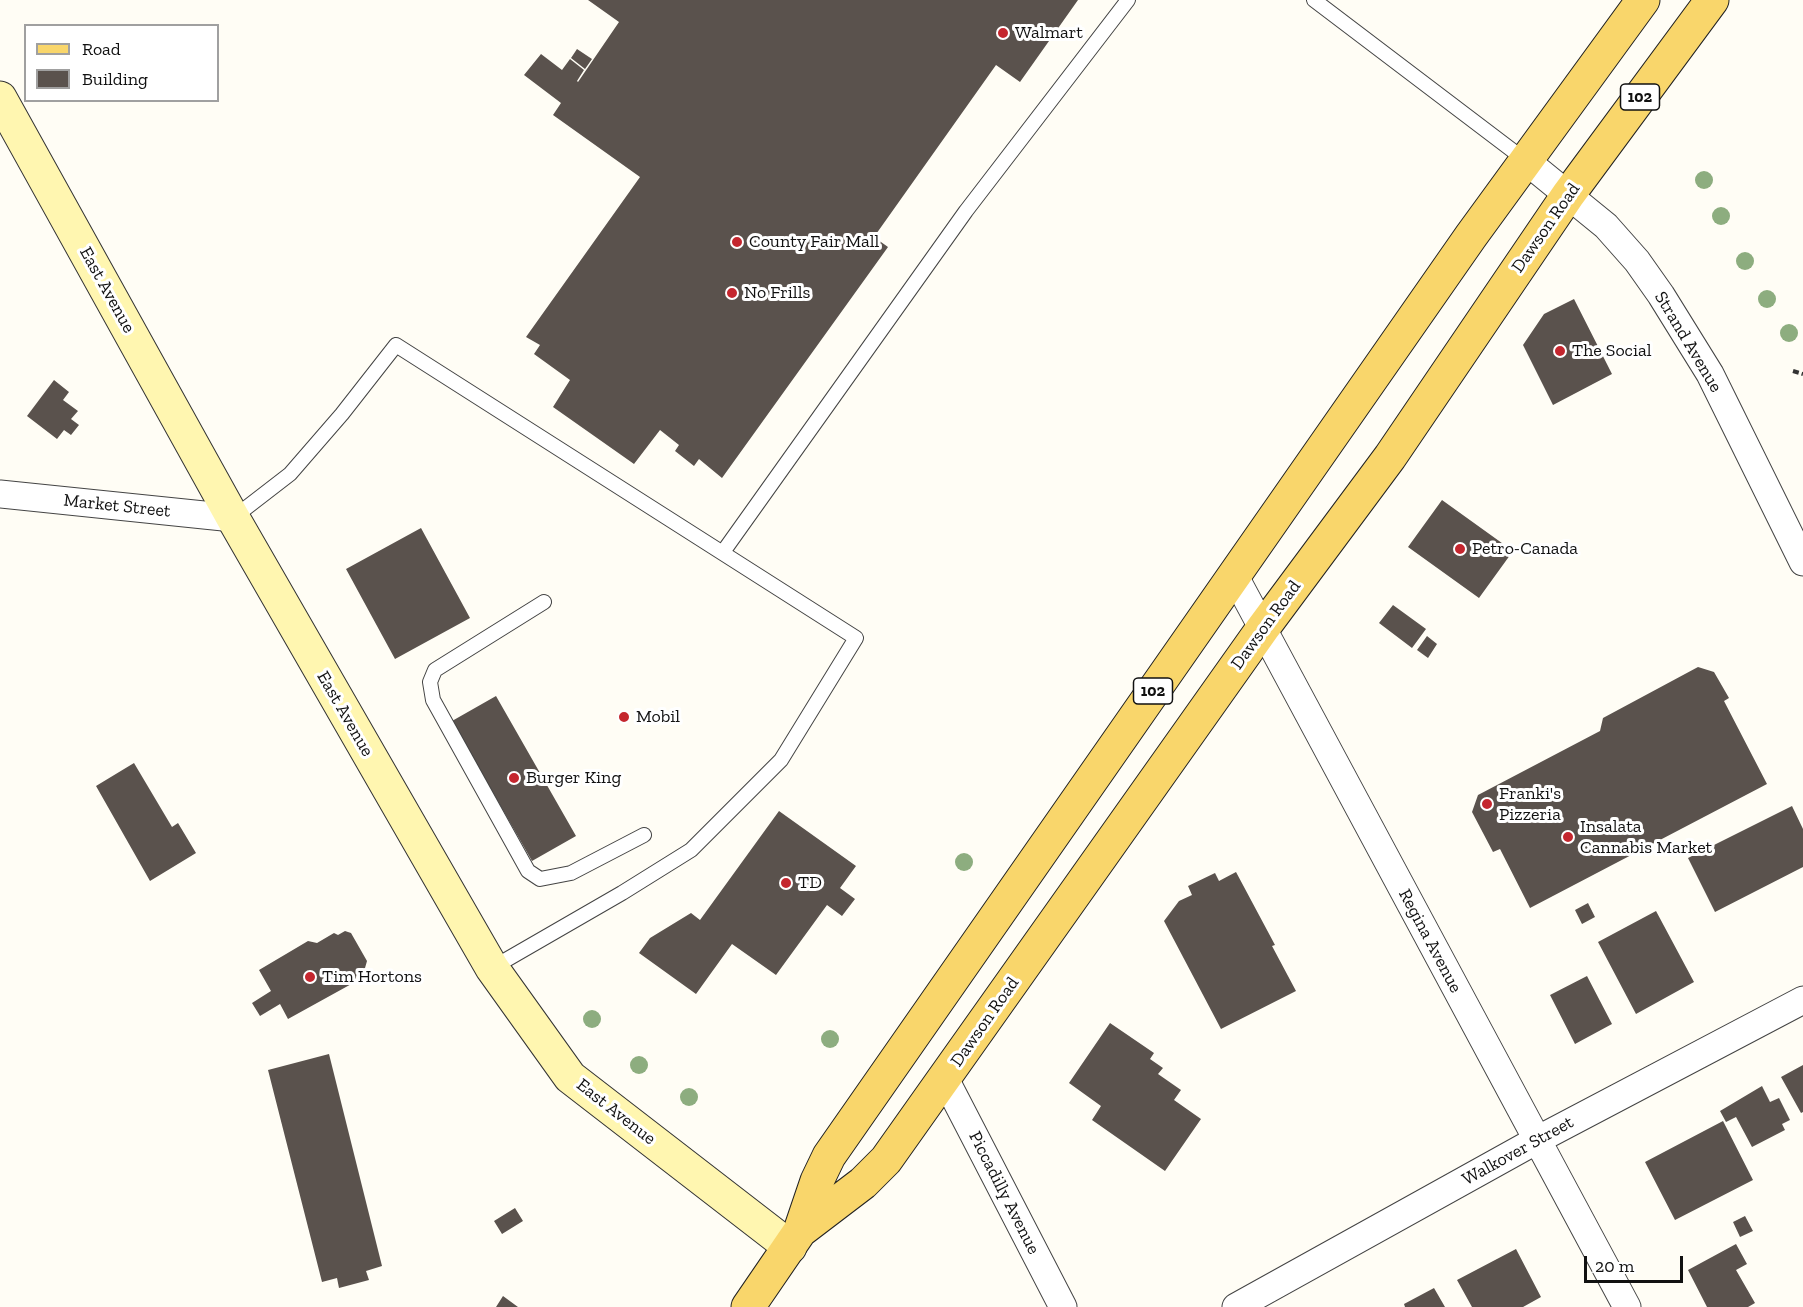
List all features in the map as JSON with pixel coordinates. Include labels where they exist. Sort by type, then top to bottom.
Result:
[{"type":"main road","name":"Dawson Road","points":[[748,1307],[795,1239],[829,1156],[1525,160],[1643,0]]},
{"type":"main road","name":"Dawson Road","points":[[795,1239],[863,1183],[886,1160],[1263,628],[1390,458],[1568,195],[1712,0]]},
{"type":"street","name":"East Avenue","points":[[0,98],[233,518],[492,968],[570,1077],[795,1239]]},
{"type":"street","name":"Strand Avenue","points":[[1525,160],[1606,226],[1637,261],[1687,334],[1710,374],[1803,562]]},
{"type":"street","name":"Market Street","points":[[0,494],[233,518]]},
{"type":"street","name":"Regina Avenue","points":[[1234,575],[1627,1307]]},
{"type":"street","name":"Walkover Street","points":[[1236,1307],[1537,1140],[1803,999]]},
{"type":"street","name":"Piccadilly Avenue","points":[[945,1078],[1063,1307]]},
{"type":"lane","points":[[723,552],[952,230],[1128,0]]},
{"type":"lane","points":[[1314,0],[1525,160]]},
{"type":"lane","points":[[233,518],[290,474],[342,414],[396,345],[856,638],[781,760],[691,850],[622,894],[492,968]]},
{"type":"lane","points":[[544,602],[435,670],[430,682],[433,700],[528,871],[540,879],[572,873],[644,835]]},
{"type":"path","points":[[1793,371],[1803,374]]},
{"type":"building","name":"County Fair Mall","points":[[588,0],[1078,0],[1020,82],[996,65],[874,237],[888,247],[722,478],[699,459],[694,466],[675,451],[679,445],[660,430],[634,464],[553,407],[570,380],[534,354],[540,345],[526,337],[640,177],[553,115],[561,103],[524,75],[541,54],[562,70],[570,59],[584,70],[578,82],[619,22]]},
{"type":"building","points":[[577,49],[592,59],[585,69],[571,58]]},
{"type":"building","points":[[1574,299],[1612,374],[1553,405],[1523,345],[1544,314]]},
{"type":"building","points":[[54,380],[69,392],[63,400],[78,411],[71,419],[79,425],[71,435],[64,430],[57,439],[27,416]]},
{"type":"building","name":"Petro-Canada","points":[[1442,500],[1513,551],[1479,598],[1408,547]]},
{"type":"building","points":[[421,528],[470,618],[395,659],[346,569]]},
{"type":"building","points":[[1393,605],[1426,629],[1412,648],[1379,623]]},
{"type":"building","points":[[1427,636],[1437,644],[1428,658],[1417,650]]},
{"type":"building","points":[[1698,667],[1714,672],[1729,698],[1724,701],[1767,784],[1530,908],[1500,849],[1493,852],[1472,812],[1478,795],[1600,731],[1603,718]]},
{"type":"building","name":"Burger King","points":[[496,696],[576,836],[532,861],[452,721]]},
{"type":"building","points":[[134,763],[172,827],[178,823],[196,853],[150,881],[96,786]]},
{"type":"building","points":[[1792,806],[1803,829],[1803,867],[1715,912],[1688,858]]},
{"type":"building","points":[[779,811],[856,866],[840,888],[855,899],[842,916],[827,905],[776,975],[732,944],[696,994],[639,953],[650,938],[691,913],[700,920]]},
{"type":"building","points":[[1236,872],[1275,945],[1272,946],[1296,991],[1221,1029],[1164,921],[1179,901],[1192,895],[1188,886],[1215,873],[1219,881]]},
{"type":"building","points":[[1588,903],[1595,917],[1582,924],[1575,910]]},
{"type":"building","points":[[1656,911],[1694,982],[1636,1014],[1598,942]]},
{"type":"building","name":"Tim Hortons","points":[[345,931],[351,933],[367,961],[365,968],[357,972],[355,982],[288,1019],[280,1004],[260,1016],[252,1003],[271,991],[259,970],[308,941],[317,943],[334,933],[338,935]]},
{"type":"building","points":[[1587,976],[1612,1024],[1575,1044],[1550,995]]},
{"type":"building","points":[[1110,1023],[1154,1053],[1150,1059],[1163,1068],[1158,1074],[1181,1090],[1174,1100],[1201,1119],[1165,1171],[1092,1120],[1101,1106],[1069,1083]]},
{"type":"building","points":[[329,1054],[382,1266],[366,1271],[369,1280],[339,1288],[337,1278],[322,1282],[268,1070]]},
{"type":"building","points":[[1803,1065],[1803,1112],[1801,1113],[1781,1077]]},
{"type":"building","points":[[1762,1086],[1770,1102],[1779,1098],[1790,1120],[1782,1124],[1785,1130],[1752,1147],[1736,1117],[1726,1122],[1720,1111]]},
{"type":"building","points":[[1723,1121],[1753,1180],[1675,1220],[1645,1162]]},
{"type":"building","points":[[515,1208],[523,1221],[502,1234],[494,1221]]},
{"type":"building","points":[[1745,1216],[1753,1231],[1740,1237],[1733,1222]]},
{"type":"building","points":[[1736,1244],[1747,1264],[1736,1270],[1755,1303],[1748,1307],[1707,1307],[1688,1270]]},
{"type":"building","points":[[1516,1249],[1541,1297],[1523,1307],[1472,1307],[1457,1280]]},
{"type":"building","points":[[1434,1288],[1445,1307],[1405,1307],[1404,1304]]},
{"type":"building","points":[[503,1296],[518,1307],[496,1307]]},
{"type":"place","name":"Walmart","points":[[1003,33]]},
{"type":"place","name":"County Fair Mall","points":[[737,242]]},
{"type":"place","name":"No Frills","points":[[732,293]]},
{"type":"place","name":"The Social","points":[[1560,351]]},
{"type":"place","name":"Petro-Canada","points":[[1460,549]]},
{"type":"place","name":"Mobil","points":[[624,717]]},
{"type":"place","name":"Burger King","points":[[514,778]]},
{"type":"place","name":"Franki's Pizzeria","points":[[1487,804]]},
{"type":"place","name":"Insalata Cannabis Market","points":[[1568,837]]},
{"type":"place","name":"TD","points":[[786,883]]},
{"type":"place","name":"Tim Hortons","points":[[310,977]]}]
